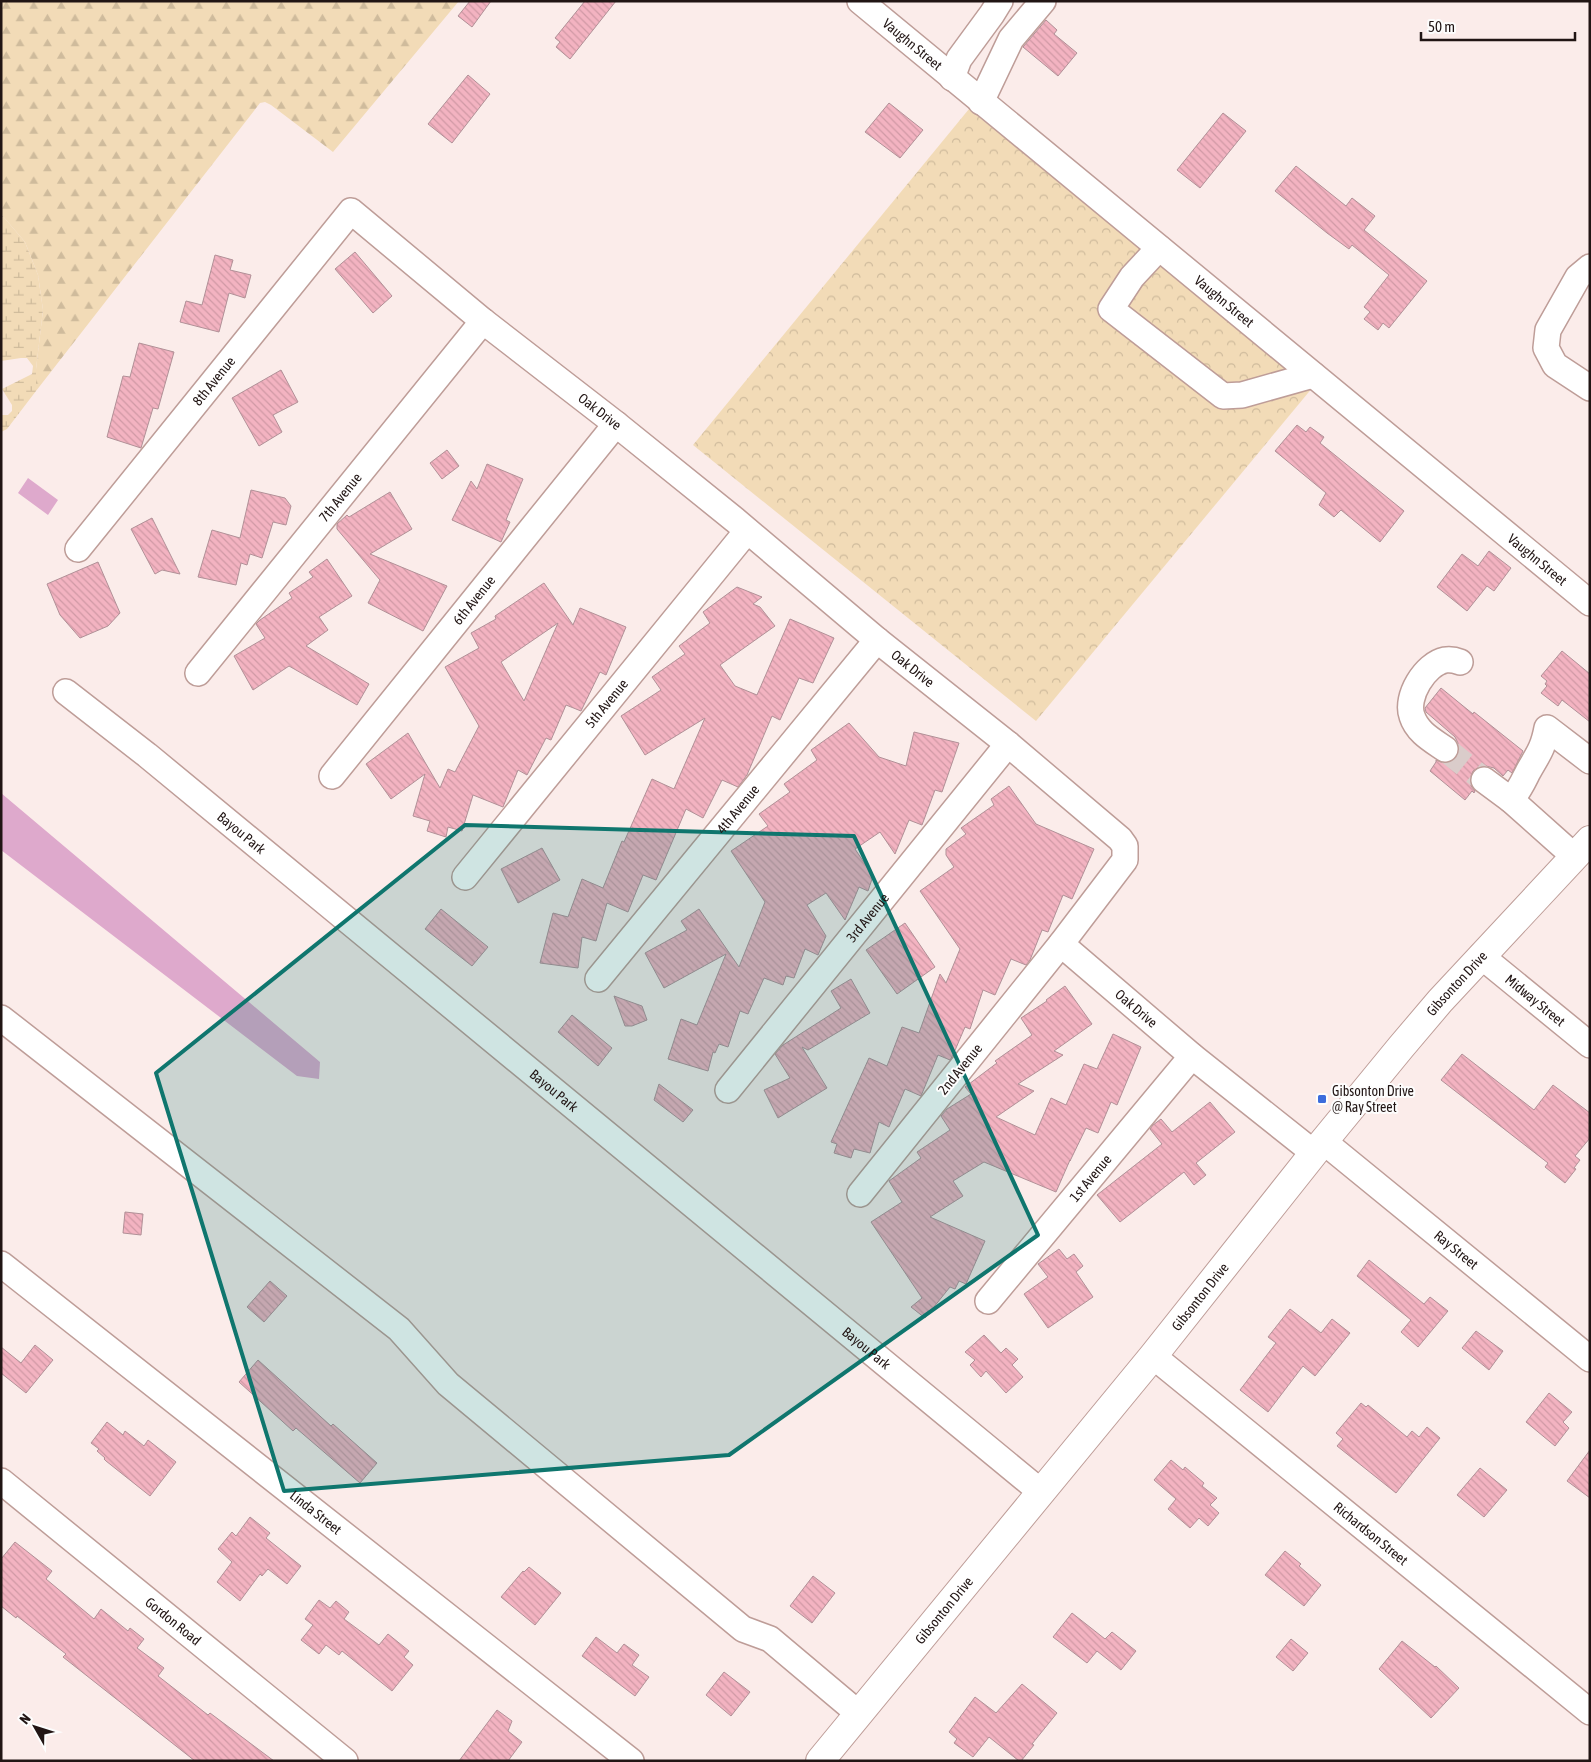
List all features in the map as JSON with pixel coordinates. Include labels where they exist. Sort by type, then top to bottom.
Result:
[{"type":"main road","name":"Gibsonton Drive","points":[[820,1761],[1153,1356],[1318,1147],[1406,1040],[1481,956],[1582,849]]},
{"type":"street","name":"Vaughn Street","points":[[860,1],[1590,603]]},
{"type":"street","points":[[952,78],[958,59],[1000,1]]},
{"type":"street","points":[[981,102],[1011,38],[1043,1]]},
{"type":"street","name":"Oak Drive","points":[[351,212],[483,320],[616,424],[877,640],[1008,744],[1114,833],[1125,846],[1125,860],[1061,944],[1192,1056],[1318,1147]]},
{"type":"street","name":"8th Avenue","points":[[78,550],[351,212]]},
{"type":"street","points":[[1159,248],[1132,277],[1111,309],[1223,396],[1242,395],[1313,375]]},
{"type":"street","points":[[1590,267],[1578,277],[1548,330],[1546,348],[1556,365],[1590,388]]},
{"type":"street","name":"7th Avenue","points":[[198,673],[483,320]]},
{"type":"street","name":"6th Avenue","points":[[332,776],[616,424]]},
{"type":"street","name":"5th Avenue","points":[[465,877],[747,531]]},
{"type":"street","name":"4th Avenue","points":[[598,979],[877,640]]},
{"type":"street","points":[[1445,749],[1418,729],[1411,715],[1410,702],[1413,691],[1431,668],[1443,661],[1453,660],[1460,662]]},
{"type":"street","name":"Bayou Park","points":[[66,692],[147,755],[1040,1492]]},
{"type":"street","points":[[1512,800],[1520,790],[1541,750],[1547,728],[1590,761]]},
{"type":"street","name":"3rd Avenue","points":[[728,1090],[1008,744]]},
{"type":"street","points":[[1484,780],[1582,849]]},
{"type":"street","name":"2nd Avenue","points":[[860,1194],[1061,944]]},
{"type":"street","name":"Midway Street","points":[[1481,956],[1590,1045]]},
{"type":"street","points":[[1,1018],[379,1312],[399,1329],[448,1384],[743,1628],[770,1639],[858,1714]]},
{"type":"street","name":"1st Avenue","points":[[988,1301],[1192,1056]]},
{"type":"street","name":"Ray Street","points":[[1318,1147],[1590,1359]]},
{"type":"street","name":"Linda Street","points":[[1,1264],[631,1761]]},
{"type":"street","name":"Richardson Street","points":[[1153,1356],[1590,1712]]},
{"type":"street","name":"Gordon Road","points":[[1,1481],[345,1761]]},
{"type":"highlighted area","points":[[465,825],[854,836],[1038,1235],[729,1455],[284,1491],[156,1073]]},
{"type":"green space","points":[[1,1],[459,1],[333,152],[271,105],[265,102],[260,103],[36,391],[36,369],[43,310],[38,275],[25,242],[1,214]]},
{"type":"green space","points":[[969,109],[1313,387],[1036,721],[693,445]]},
{"type":"green space","points":[[1,214],[25,242],[38,275],[43,310],[36,369],[36,391],[7,429],[1,432],[1,415],[8,415],[12,411],[12,405],[2,389],[32,374],[33,366],[27,358],[1,361]]},
{"type":"shaded area","points":[[28,478],[58,500],[48,515],[18,493]]},
{"type":"shaded area","points":[[1,793],[320,1062],[319,1079],[297,1076],[1,850]]},
{"type":"building","points":[[470,1],[491,1],[472,27],[458,16]]},
{"type":"building","points":[[585,1],[616,1],[570,59],[556,47],[560,42],[555,38]]},
{"type":"building","points":[[1046,20],[1057,30],[1054,34],[1077,53],[1058,76],[1023,47]]},
{"type":"building","points":[[468,75],[490,94],[452,143],[428,124]]},
{"type":"building","points":[[889,103],[923,130],[900,158],[865,132]]},
{"type":"building","points":[[1223,113],[1246,131],[1200,188],[1177,170]]},
{"type":"building","points":[[1296,166],[1346,206],[1352,198],[1375,216],[1364,230],[1427,281],[1389,328],[1383,323],[1378,330],[1364,319],[1370,312],[1364,307],[1389,275],[1352,245],[1349,249],[1327,233],[1275,191]]},
{"type":"building","points":[[355,252],[392,296],[373,313],[335,269]]},
{"type":"building","points":[[215,255],[233,260],[230,270],[251,275],[245,298],[229,293],[219,332],[180,322],[186,301],[202,305]]},
{"type":"building","points":[[139,343],[174,352],[158,409],[153,408],[141,448],[107,437],[123,376],[130,377]]},
{"type":"building","points":[[281,370],[298,402],[273,415],[282,432],[259,446],[232,398]]},
{"type":"building","points":[[1297,425],[1306,432],[1310,427],[1324,437],[1320,443],[1404,511],[1380,542],[1341,510],[1334,517],[1319,505],[1326,493],[1275,451]]},
{"type":"building","points":[[447,450],[459,466],[442,479],[430,463]]},
{"type":"building","points":[[487,464],[523,479],[506,520],[510,522],[501,542],[452,520],[471,481],[477,489]]},
{"type":"building","points":[[251,490],[285,498],[291,506],[286,525],[273,522],[262,558],[250,554],[247,565],[241,563],[236,585],[198,577],[212,530],[240,538]]},
{"type":"building","points":[[390,492],[412,529],[370,554],[447,586],[423,631],[368,603],[380,580],[337,529],[337,524],[347,515],[349,517]]},
{"type":"building","points":[[152,518],[180,574],[162,570],[155,574],[131,529]]},
{"type":"building","points":[[1489,551],[1511,568],[1494,591],[1487,586],[1467,611],[1437,587],[1462,554],[1478,566]]},
{"type":"building","points":[[327,559],[352,596],[319,617],[328,630],[306,646],[369,684],[357,705],[289,666],[253,690],[234,656],[265,638],[256,624],[292,598],[289,593],[313,577],[309,572]]},
{"type":"building","points":[[98,562],[120,613],[108,626],[80,638],[60,615],[47,584]]},
{"type":"building","points":[[544,583],[573,625],[580,608],[626,627],[606,675],[600,672],[581,711],[566,705],[551,740],[546,738],[527,775],[518,770],[503,807],[473,795],[462,831],[448,827],[446,837],[427,831],[430,821],[413,816],[425,774],[391,799],[366,764],[408,733],[440,788],[448,769],[455,772],[479,726],[445,667],[479,648],[471,633],[496,619],[495,616]],"holes":[[[558,623],[524,701],[501,662]]]},
{"type":"building","points":[[737,587],[762,597],[753,604],[760,607],[775,626],[720,665],[735,686],[757,695],[790,619],[834,638],[813,683],[799,678],[780,720],[772,716],[747,775],[738,787],[722,780],[703,818],[686,809],[656,880],[643,875],[628,912],[607,903],[596,941],[582,937],[578,968],[540,963],[553,913],[568,917],[582,879],[603,888],[622,841],[624,842],[652,779],[674,789],[705,718],[645,755],[621,716],[661,690],[652,677],[685,654],[679,646],[710,623],[703,612]]},
{"type":"building","points":[[1562,651],[1590,674],[1590,722],[1562,700],[1558,706],[1541,693],[1547,686],[1545,684],[1547,681],[1541,676]]},
{"type":"building","points":[[1441,688],[1523,751],[1512,773],[1508,770],[1503,776],[1494,768],[1486,766],[1479,767],[1473,771],[1470,779],[1471,786],[1475,791],[1474,793],[1472,791],[1465,800],[1430,771],[1436,760],[1444,763],[1451,762],[1457,757],[1459,750],[1455,737],[1426,712],[1425,708]]},
{"type":"building","points":[[849,723],[879,757],[906,766],[914,732],[959,743],[942,792],[935,790],[922,825],[909,820],[895,854],[880,832],[855,849],[873,876],[868,891],[859,887],[845,920],[826,893],[807,905],[826,936],[818,955],[805,949],[794,978],[786,976],[783,985],[764,978],[748,1014],[740,1011],[728,1047],[719,1044],[715,1053],[713,1052],[708,1071],[668,1059],[681,1019],[697,1025],[726,954],[664,988],[645,953],[687,930],[681,921],[699,909],[739,967],[765,902],[731,851],[768,826],[759,814],[790,792],[784,784],[817,760],[811,750]]},
{"type":"building","points":[[1009,786],[1036,824],[1094,849],[1072,899],[1063,895],[1048,932],[1042,930],[1030,960],[1026,965],[1011,959],[995,995],[983,990],[970,1029],[965,1027],[950,1060],[938,1055],[921,1096],[905,1089],[889,1127],[879,1122],[870,1153],[854,1149],[851,1158],[834,1153],[837,1144],[831,1142],[869,1058],[887,1066],[902,1027],[919,1033],[940,974],[946,983],[960,949],[920,891],[954,867],[946,855],[946,849],[966,834],[961,828],[994,805],[991,799]]},
{"type":"building","points":[[542,848],[560,880],[518,903],[501,869]]},
{"type":"building","points":[[441,909],[488,947],[472,966],[425,929]]},
{"type":"building","points":[[905,923],[935,967],[897,994],[866,950]]},
{"type":"building","points":[[851,979],[870,1013],[808,1050],[802,1047],[827,1088],[778,1118],[764,1090],[790,1078],[775,1054],[783,1045],[841,1008],[831,991]]},
{"type":"building","points":[[1065,986],[1092,1024],[1054,1051],[1063,1055],[1018,1084],[1034,1091],[996,1117],[1035,1135],[1051,1098],[1066,1105],[1084,1064],[1097,1069],[1113,1034],[1141,1047],[1117,1105],[1111,1102],[1098,1133],[1086,1128],[1056,1192],[984,1162],[953,1181],[963,1196],[930,1217],[985,1241],[966,1284],[959,1281],[955,1289],[950,1287],[925,1318],[911,1307],[922,1298],[871,1222],[902,1202],[889,1181],[921,1158],[917,1152],[950,1130],[941,1116],[947,1109],[971,1094],[965,1087],[997,1063],[995,1061],[1032,1035],[1021,1018],[1047,1001]]},
{"type":"building","points":[[614,996],[642,1006],[647,1020],[632,1026],[625,1026]]},
{"type":"building","points":[[572,1015],[612,1048],[598,1066],[558,1032]]},
{"type":"building","points":[[1462,1054],[1534,1110],[1553,1085],[1590,1113],[1590,1138],[1575,1156],[1580,1160],[1574,1168],[1576,1169],[1565,1183],[1545,1167],[1548,1163],[1441,1080]]},
{"type":"building","points":[[659,1084],[693,1110],[683,1122],[654,1100]]},
{"type":"building","points":[[1210,1102],[1235,1132],[1196,1163],[1206,1175],[1194,1185],[1184,1172],[1120,1222],[1097,1195],[1162,1144],[1150,1129],[1153,1125],[1161,1119],[1172,1132]]},
{"type":"building","points":[[125,1212],[143,1214],[141,1235],[123,1233]]},
{"type":"building","points":[[1059,1249],[1067,1259],[1074,1254],[1083,1266],[1076,1272],[1093,1297],[1048,1328],[1024,1294],[1048,1277],[1038,1264]]},
{"type":"building","points":[[1369,1260],[1424,1304],[1430,1297],[1448,1311],[1418,1347],[1401,1332],[1411,1320],[1357,1276]]},
{"type":"building","points":[[270,1281],[287,1296],[264,1322],[247,1307]]},
{"type":"building","points":[[1290,1309],[1321,1333],[1332,1319],[1350,1333],[1315,1376],[1303,1366],[1268,1412],[1240,1390],[1276,1343],[1268,1337]]},
{"type":"building","points":[[1476,1331],[1503,1351],[1489,1370],[1462,1348]]},
{"type":"building","points":[[984,1335],[1001,1353],[1006,1348],[1018,1359],[1012,1365],[1023,1377],[1006,1393],[986,1371],[981,1377],[970,1365],[975,1360],[965,1352]]},
{"type":"building","points":[[35,1345],[53,1360],[26,1393],[1,1373],[1,1347],[21,1363]]},
{"type":"building","points":[[258,1360],[331,1426],[333,1424],[377,1463],[360,1483],[296,1428],[293,1431],[239,1382]]},
{"type":"building","points":[[1549,1393],[1572,1412],[1563,1422],[1569,1428],[1555,1446],[1526,1422]]},
{"type":"building","points":[[1361,1403],[1366,1407],[1368,1405],[1407,1437],[1412,1431],[1419,1437],[1427,1427],[1440,1438],[1396,1493],[1337,1446],[1343,1439],[1336,1433]]},
{"type":"building","points":[[107,1422],[123,1435],[125,1431],[144,1446],[148,1440],[176,1462],[150,1496],[106,1461],[97,1451],[99,1449],[91,1443]]},
{"type":"building","points":[[1590,1450],[1590,1498],[1567,1481]]},
{"type":"building","points":[[1171,1460],[1183,1470],[1185,1467],[1204,1483],[1202,1486],[1217,1498],[1210,1505],[1219,1513],[1208,1526],[1199,1518],[1190,1528],[1168,1509],[1176,1499],[1154,1480]]},
{"type":"building","points":[[1480,1468],[1507,1490],[1484,1517],[1457,1495]]},
{"type":"building","points":[[250,1517],[270,1533],[266,1538],[301,1566],[287,1584],[268,1569],[262,1576],[260,1574],[240,1601],[217,1582],[232,1562],[218,1549],[232,1532],[236,1536]]},
{"type":"building","points":[[15,1542],[52,1571],[46,1579],[94,1619],[101,1609],[128,1631],[130,1628],[144,1639],[137,1648],[164,1668],[158,1676],[208,1715],[210,1713],[274,1761],[195,1761],[63,1657],[66,1654],[1,1606],[1,1559]]},
{"type":"building","points":[[1285,1551],[1301,1564],[1299,1566],[1321,1585],[1304,1606],[1265,1575]]},
{"type":"building","points":[[529,1567],[561,1593],[535,1625],[501,1597],[523,1571]]},
{"type":"building","points":[[813,1576],[835,1593],[812,1623],[790,1606]]},
{"type":"building","points":[[319,1600],[330,1608],[336,1601],[349,1612],[344,1619],[379,1645],[388,1634],[409,1651],[404,1657],[413,1665],[392,1691],[342,1651],[339,1655],[326,1645],[319,1654],[301,1640],[313,1625],[305,1619]]},
{"type":"building","points":[[1072,1613],[1105,1639],[1112,1632],[1136,1651],[1121,1670],[1097,1651],[1087,1663],[1053,1637]]},
{"type":"building","points":[[596,1637],[617,1653],[624,1644],[639,1655],[632,1665],[649,1677],[635,1696],[582,1656]]},
{"type":"building","points":[[1291,1639],[1308,1653],[1293,1671],[1276,1657]]},
{"type":"building","points":[[1402,1641],[1436,1666],[1459,1688],[1431,1718],[1379,1669]]},
{"type":"building","points":[[724,1672],[750,1692],[731,1716],[706,1695]]},
{"type":"building","points":[[1022,1684],[1057,1713],[1021,1761],[989,1737],[973,1757],[954,1743],[957,1739],[949,1732],[975,1697],[996,1713]]},
{"type":"building","points":[[497,1710],[512,1721],[508,1731],[522,1742],[508,1761],[459,1761]]},
{"type":"tunnel","points":[[1445,749],[1484,780]]},
{"type":"place","name":"Gibsonton Drive @ Ray Street","points":[[1322,1099]]}]
